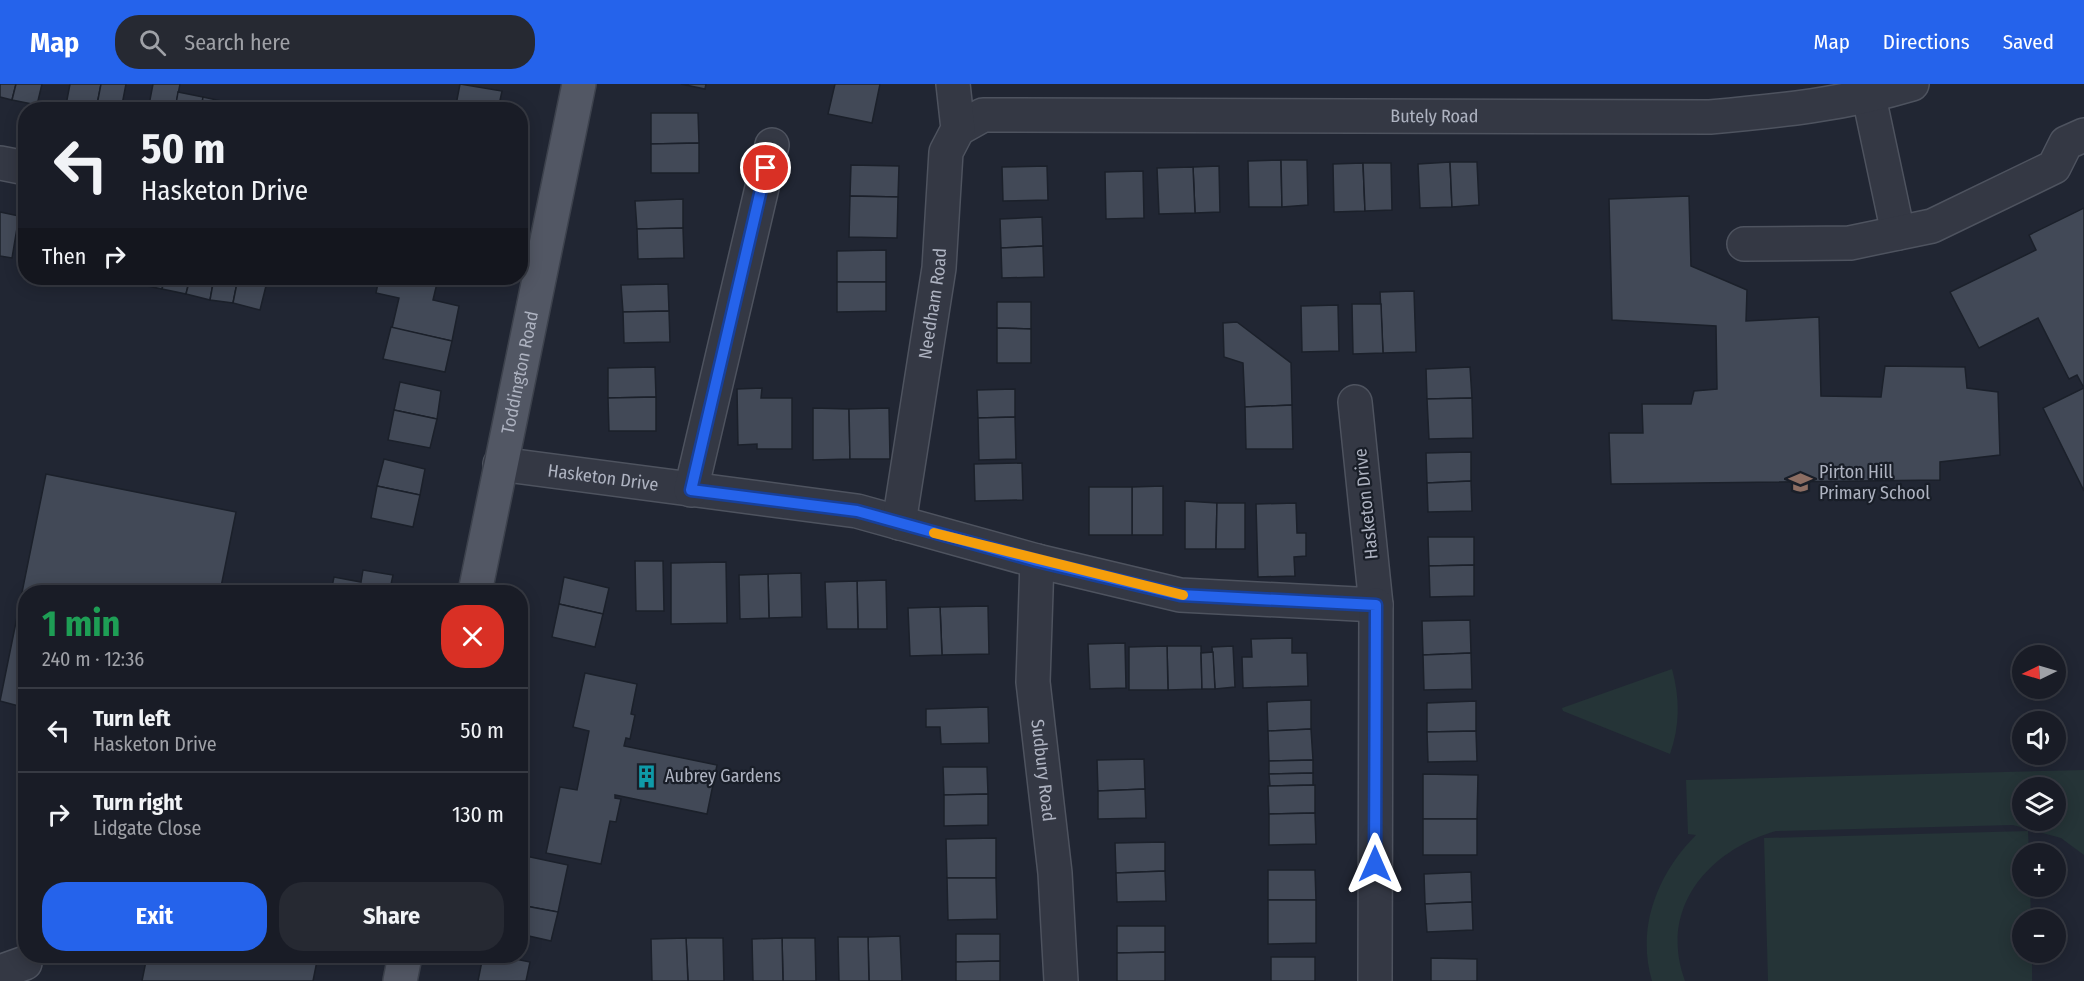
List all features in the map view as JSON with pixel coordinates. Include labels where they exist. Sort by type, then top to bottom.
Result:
[{"type":"main road","name":"Toddington Road","points":[[476,585],[500,464],[530,274],[579,84]]},
{"type":"main road","points":[[400,981],[404,963]]},
{"type":"street","points":[[953,84],[958,129]]},
{"type":"street","name":"Butely Road","points":[[958,129],[983,115],[1710,117],[1788,111],[1869,97],[1912,84]]},
{"type":"street","points":[[1869,97],[1898,233]]},
{"type":"street","name":"Needham Road","points":[[899,524],[939,268],[946,152],[958,129]]},
{"type":"street","points":[[1744,244],[1850,243],[1932,226],[2054,167],[2066,143],[2084,135]]},
{"type":"street","points":[[691,490],[772,145]]},
{"type":"street","points":[[0,163],[18,166]]},
{"type":"street","name":"Hasketon Drive","points":[[1355,402],[1376,605],[1375,981]]},
{"type":"street","name":"Hasketon Drive","points":[[500,464],[857,511],[1037,561],[1180,595],[1376,605]]},
{"type":"street","name":"Sudbury Road","points":[[1037,561],[1033,682],[1054,873],[1061,981]]},
{"type":"shaded area","points":[[1672,669],[1678,712],[1676,733],[1670,754],[1563,711],[1562,708]]},
{"type":"shaded area","points":[[2084,770],[2084,855],[2061,838],[2035,831],[2066,831],[2066,777],[2012,777],[2012,825],[1776,831],[1752,840],[1730,852],[1711,868],[1695,886],[1684,906],[1678,929],[1678,954],[1685,981],[1652,981],[1647,941],[1649,921],[1661,884],[1671,866],[1696,835],[1688,834],[1686,780]]},
{"type":"shaded area","points":[[2028,831],[2029,843],[2012,843],[2012,897],[2030,897],[2031,909],[2012,909],[2012,963],[2032,963],[2032,981],[1768,981],[1764,838]]},
{"type":"building","points":[[0,84],[16,84],[12,100],[0,97]]},
{"type":"building","points":[[16,84],[42,84],[38,102],[12,100]]},
{"type":"building","points":[[70,84],[101,84],[98,102],[67,102]]},
{"type":"building","points":[[101,84],[126,84],[123,102],[98,102]]},
{"type":"building","points":[[153,84],[180,84],[177,102],[150,102]]},
{"type":"building","points":[[460,84],[502,91],[500,102],[457,102]]},
{"type":"building","points":[[681,84],[706,84],[705,89]]},
{"type":"building","points":[[835,84],[880,84],[872,123],[828,114]]},
{"type":"building","points":[[178,92],[203,97],[202,102],[176,102]]},
{"type":"building","points":[[203,97],[226,102],[202,102]]},
{"type":"building","points":[[651,113],[698,113],[699,143],[651,144]]},
{"type":"building","points":[[699,143],[699,173],[651,173],[651,144]]},
{"type":"building","points":[[1281,160],[1282,207],[1249,207],[1248,161]]},
{"type":"building","points":[[1281,160],[1307,160],[1308,205],[1282,207]]},
{"type":"building","points":[[1450,162],[1452,207],[1420,208],[1418,164]]},
{"type":"building","points":[[1450,162],[1477,162],[1479,205],[1452,207]]},
{"type":"building","points":[[1363,163],[1365,211],[1334,212],[1333,164]]},
{"type":"building","points":[[1363,163],[1391,163],[1392,210],[1365,211]]},
{"type":"building","points":[[851,165],[899,166],[898,197],[850,196]]},
{"type":"building","points":[[1047,166],[1048,200],[1003,201],[1002,167]]},
{"type":"building","points":[[1219,166],[1220,212],[1195,213],[1193,167]]},
{"type":"building","points":[[1193,167],[1195,213],[1159,214],[1157,168]]},
{"type":"building","points":[[1143,171],[1144,218],[1106,219],[1105,172]]},
{"type":"building","points":[[850,196],[898,197],[897,238],[849,237]]},
{"type":"building","points":[[1689,196],[1691,266],[1747,290],[1746,321],[1819,317],[1821,396],[1881,397],[1885,366],[1965,367],[1967,388],[1998,392],[2000,455],[1940,462],[1940,480],[1611,484],[1609,433],[1643,433],[1642,404],[1691,404],[1694,391],[1717,389],[1716,326],[1612,320],[1609,199]]},
{"type":"building","points":[[683,199],[683,228],[637,229],[635,201]]},
{"type":"building","points":[[2084,208],[2084,388],[2077,375],[2069,379],[2038,318],[1979,348],[1950,292],[2036,250],[2029,235]]},
{"type":"building","points":[[0,212],[18,216],[12,258],[0,256]]},
{"type":"building","points":[[1042,217],[1043,246],[1001,248],[1000,219]]},
{"type":"building","points":[[683,228],[684,258],[638,259],[637,229]]},
{"type":"building","points":[[1043,246],[1044,277],[1002,278],[1001,248]]},
{"type":"building","points":[[886,250],[886,282],[837,282],[837,251]]},
{"type":"building","points":[[837,282],[886,282],[886,311],[837,312]]},
{"type":"building","points":[[668,284],[669,311],[623,312],[621,285]]},
{"type":"building","points":[[143,285],[163,285],[162,289]]},
{"type":"building","points":[[163,285],[188,285],[186,294],[162,289]]},
{"type":"building","points":[[188,285],[213,285],[210,300],[186,294]]},
{"type":"building","points":[[213,285],[237,285],[233,303],[210,300]]},
{"type":"building","points":[[237,285],[266,285],[260,310],[233,303]]},
{"type":"building","points":[[378,285],[437,285],[433,300],[459,306],[452,341],[392,328],[399,298],[376,293]]},
{"type":"building","points":[[1414,291],[1416,352],[1383,353],[1380,292]]},
{"type":"building","points":[[997,302],[1031,302],[1031,329],[997,328]]},
{"type":"building","points":[[1352,304],[1381,304],[1383,353],[1353,354]]},
{"type":"building","points":[[1338,305],[1339,351],[1302,352],[1301,306]]},
{"type":"building","points":[[669,311],[670,342],[624,343],[623,312]]},
{"type":"building","points":[[1237,322],[1291,363],[1292,405],[1245,407],[1243,363],[1224,357],[1223,323]]},
{"type":"building","points":[[391,327],[452,341],[445,372],[383,359]]},
{"type":"building","points":[[997,328],[1031,329],[1031,363],[997,363]]},
{"type":"building","points":[[655,367],[656,397],[608,398],[608,368]]},
{"type":"building","points":[[1470,367],[1472,398],[1427,399],[1426,369]]},
{"type":"building","points":[[400,382],[441,391],[437,419],[394,410]]},
{"type":"building","points":[[762,388],[761,398],[792,398],[792,449],[757,449],[757,444],[738,445],[737,389]]},
{"type":"building","points":[[2084,388],[2084,491],[2043,408]]},
{"type":"building","points":[[1015,389],[1015,417],[978,418],[977,390]]},
{"type":"building","points":[[656,397],[656,431],[609,431],[608,398]]},
{"type":"building","points":[[1472,398],[1473,438],[1429,439],[1427,399]]},
{"type":"building","points":[[1292,405],[1293,449],[1246,449],[1245,407]]},
{"type":"building","points":[[813,408],[849,409],[850,459],[813,460]]},
{"type":"building","points":[[889,408],[890,459],[850,459],[849,409]]},
{"type":"building","points":[[394,410],[437,419],[430,448],[388,440]]},
{"type":"building","points":[[1015,417],[1016,459],[979,460],[978,418]]},
{"type":"building","points":[[1471,452],[1471,481],[1427,483],[1426,453]]},
{"type":"building","points":[[384,459],[425,469],[420,495],[377,486]]},
{"type":"building","points":[[1022,463],[1023,500],[975,501],[974,464]]},
{"type":"building","points":[[46,474],[236,512],[221,585],[24,585]]},
{"type":"building","points":[[1471,481],[1472,511],[1428,512],[1427,483]]},
{"type":"building","points":[[377,486],[420,495],[413,527],[371,518]]},
{"type":"building","points":[[1163,486],[1163,535],[1132,535],[1132,487]]},
{"type":"building","points":[[1089,487],[1132,487],[1132,535],[1089,535]]},
{"type":"building","points":[[1185,501],[1217,503],[1216,549],[1185,549]]},
{"type":"building","points":[[1217,503],[1245,503],[1245,549],[1216,549]]},
{"type":"building","points":[[1296,503],[1297,533],[1306,533],[1306,556],[1294,557],[1295,576],[1258,577],[1256,504]]},
{"type":"building","points":[[1428,537],[1474,537],[1474,565],[1429,566]]},
{"type":"building","points":[[635,561],[663,561],[664,611],[636,611]]},
{"type":"building","points":[[726,562],[727,623],[671,624],[671,563]]},
{"type":"building","points":[[1474,565],[1474,596],[1430,597],[1429,566]]},
{"type":"building","points":[[363,570],[393,575],[391,585],[332,585],[334,577],[361,582]]},
{"type":"building","points":[[801,573],[802,617],[769,618],[768,574]]},
{"type":"building","points":[[768,574],[769,618],[740,619],[739,575]]},
{"type":"building","points":[[564,577],[609,588],[603,614],[559,604]]},
{"type":"building","points":[[886,580],[887,629],[858,629],[857,581]]},
{"type":"building","points":[[857,581],[858,629],[827,629],[825,582]]},
{"type":"building","points":[[559,604],[603,614],[595,647],[552,637]]},
{"type":"building","points":[[988,606],[989,654],[942,655],[940,607]]},
{"type":"building","points":[[940,607],[942,655],[910,656],[908,608]]},
{"type":"building","points":[[18,612],[18,706],[0,701]]},
{"type":"building","points":[[1470,620],[1471,653],[1423,655],[1422,621]]},
{"type":"building","points":[[1292,638],[1292,653],[1307,653],[1308,686],[1243,688],[1242,657],[1252,657],[1251,639]]},
{"type":"building","points":[[1125,643],[1126,688],[1090,689],[1088,644]]},
{"type":"building","points":[[1167,646],[1201,646],[1202,689],[1168,690]]},
{"type":"building","points":[[1167,646],[1168,690],[1129,690],[1129,647]]},
{"type":"building","points":[[1233,646],[1235,687],[1215,689],[1212,647]]},
{"type":"building","points":[[1213,652],[1215,689],[1202,689],[1201,653]]},
{"type":"building","points":[[1471,653],[1472,689],[1424,690],[1423,655]]},
{"type":"building","name":"Aubrey Gardens","points":[[585,673],[637,684],[631,714],[635,715],[630,739],[626,738],[624,746],[717,765],[707,814],[615,795],[615,798],[621,799],[616,822],[610,821],[601,864],[546,853],[560,787],[577,790],[589,731],[573,727]]},
{"type":"building","points":[[1311,700],[1311,729],[1268,731],[1267,702]]},
{"type":"building","points":[[1476,701],[1476,731],[1427,732],[1427,703]]},
{"type":"building","points":[[988,707],[989,743],[941,744],[940,727],[926,727],[926,709]]},
{"type":"building","points":[[1311,729],[1313,760],[1269,761],[1268,731]]},
{"type":"building","points":[[1476,731],[1477,761],[1428,762],[1427,732]]},
{"type":"building","points":[[1144,759],[1145,789],[1098,791],[1097,760]]},
{"type":"building","points":[[1313,760],[1313,773],[1269,774],[1269,761]]},
{"type":"building","points":[[943,767],[987,767],[988,794],[944,795]]},
{"type":"building","points":[[1313,773],[1313,785],[1270,786],[1269,774]]},
{"type":"building","points":[[1423,774],[1478,775],[1477,819],[1423,819]]},
{"type":"building","points":[[1315,785],[1315,813],[1269,814],[1268,786]]},
{"type":"building","points":[[1145,789],[1146,818],[1098,819],[1098,791]]},
{"type":"building","points":[[988,794],[988,825],[944,826],[944,795]]},
{"type":"building","points":[[1315,813],[1316,844],[1269,845],[1269,814]]},
{"type":"building","points":[[1423,819],[1477,819],[1477,855],[1423,855]]},
{"type":"building","points":[[996,838],[996,878],[947,878],[946,839]]},
{"type":"building","points":[[1165,842],[1165,871],[1116,873],[1115,843]]},
{"type":"building","points":[[528,856],[568,865],[558,912],[528,906]]},
{"type":"building","points":[[1268,870],[1315,870],[1316,900],[1268,900]]},
{"type":"building","points":[[1165,871],[1166,901],[1117,902],[1116,873]]},
{"type":"building","points":[[1471,872],[1472,902],[1425,904],[1424,874]]},
{"type":"building","points":[[947,878],[996,878],[997,919],[948,920]]},
{"type":"building","points":[[1268,900],[1316,900],[1316,943],[1268,944]]},
{"type":"building","points":[[1472,902],[1473,930],[1427,932],[1425,904]]},
{"type":"building","points":[[528,906],[558,912],[551,941],[528,936]]},
{"type":"building","points":[[1117,926],[1165,926],[1165,952],[1117,953]]},
{"type":"building","points":[[956,934],[1000,934],[1000,961],[956,962]]},
{"type":"building","points":[[900,936],[902,981],[869,981],[868,937]]},
{"type":"building","points":[[838,937],[868,937],[869,981],[839,981]]},
{"type":"building","points":[[686,938],[723,938],[724,981],[688,981]]},
{"type":"building","points":[[686,938],[688,981],[652,981],[651,939]]},
{"type":"building","points":[[782,938],[815,938],[816,981],[783,981]]},
{"type":"building","points":[[782,938],[783,981],[753,981],[752,939]]},
{"type":"building","points":[[1165,952],[1165,981],[1117,981],[1117,953]]},
{"type":"building","points":[[1271,957],[1315,957],[1315,981],[1271,981]]},
{"type":"building","points":[[1431,958],[1477,959],[1477,981],[1431,981]]},
{"type":"building","points":[[1000,961],[1000,981],[956,981],[956,962]]},
{"type":"building","points":[[530,962],[526,981],[478,981],[482,963]]},
{"type":"building","points":[[146,963],[317,963],[313,981],[142,981]]},
{"type":"slow traffic","points":[[934,533],[1037,561],[1183,595]]},
{"type":"place","name":"Pirton Hill Primary School","points":[[1801,482]]},
{"type":"place","name":"Aubrey Gardens","points":[[647,776]]},
{"type":"route","points":[[766,168],[691,490],[857,511],[1037,561],[1180,595],[1376,605],[1375,864]]}]
